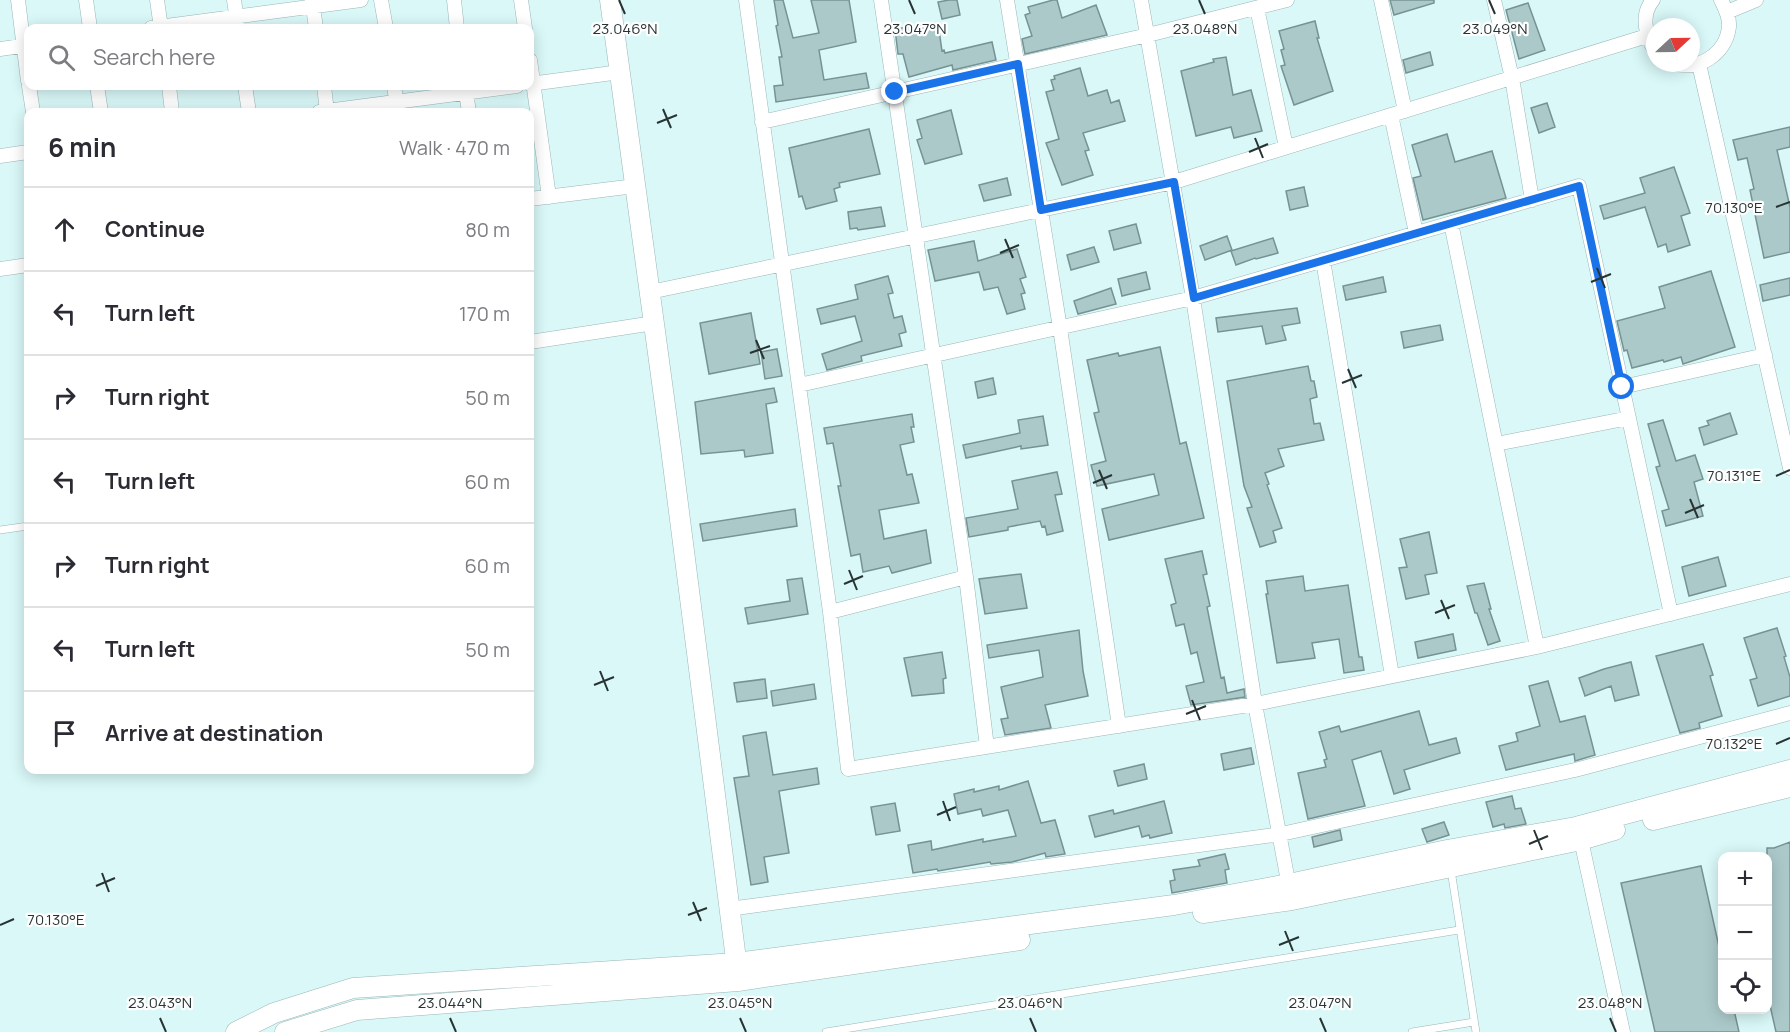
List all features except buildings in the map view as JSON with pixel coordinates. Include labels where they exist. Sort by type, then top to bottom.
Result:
[{"type":"street","points":[[18,0],[24,34]]},
{"type":"street","points":[[86,0],[89,24]]},
{"type":"street","points":[[157,0],[158,24]]},
{"type":"street","points":[[234,0],[237,23]]},
{"type":"street","points":[[221,24],[237,23],[312,3],[361,0]]},
{"type":"street","points":[[381,0],[385,24]]},
{"type":"street","points":[[454,0],[457,24]]},
{"type":"street","points":[[521,0],[524,24]]},
{"type":"street","points":[[610,0],[650,292],[737,972]]},
{"type":"street","points":[[746,0],[830,612],[848,770],[1255,704],[1537,647],[1790,584]]},
{"type":"street","points":[[881,0],[966,577],[987,747]]},
{"type":"street","points":[[1007,0],[1060,328],[1119,726]]},
{"type":"street","points":[[1141,0],[1194,298],[1255,704],[1290,892]]},
{"type":"street","points":[[762,122],[1148,35],[1287,0]]},
{"type":"street","points":[[1381,0],[1416,233]]},
{"type":"street","points":[[1494,0],[1512,78],[1532,200]]},
{"type":"street","points":[[1646,18],[1653,0]]},
{"type":"street","points":[[1700,64],[1713,57],[1724,44],[1729,27],[1724,6],[1756,0]]},
{"type":"street","points":[[312,3],[315,24]]},
{"type":"street","points":[[1257,8],[1286,147]]},
{"type":"street","points":[[650,292],[1174,182],[1646,36]]},
{"type":"street","points":[[0,49],[24,45]]},
{"type":"street","points":[[1700,68],[1790,468]]},
{"type":"street","points":[[534,83],[620,72]]},
{"type":"street","points":[[30,90],[32,108]]},
{"type":"street","points":[[98,90],[101,108]]},
{"type":"street","points":[[169,90],[172,108]]},
{"type":"street","points":[[246,90],[248,108]]},
{"type":"street","points":[[324,90],[324,108]]},
{"type":"street","points":[[395,90],[397,107],[462,90]]},
{"type":"street","points":[[466,90],[468,108]]},
{"type":"street","points":[[532,90],[549,197]]},
{"type":"street","points":[[0,156],[24,153]]},
{"type":"street","points":[[534,199],[635,186]]},
{"type":"street","points":[[799,385],[1194,298],[1579,186],[1671,614]]},
{"type":"street","points":[[1451,223],[1537,647]]},
{"type":"street","points":[[1323,261],[1392,676]]},
{"type":"street","points":[[0,269],[24,266]]},
{"type":"street","points":[[534,341],[654,323]]},
{"type":"street","points":[[1622,387],[1765,355]]},
{"type":"street","points":[[1496,444],[1629,418]]},
{"type":"street","points":[[830,612],[966,577]]},
{"type":"street","points":[[729,909],[1281,834],[1575,770],[1790,713]]},
{"type":"street","points":[[285,1032],[357,1010],[737,972],[1365,883],[1790,770]]},
{"type":"street","points":[[1449,859],[1581,840],[1790,787]]},
{"type":"street","points":[[1581,840],[1623,1032]]},
{"type":"street","points":[[236,1032],[274,1013],[353,988],[737,972]]},
{"type":"lane","points":[[0,530],[24,526]]},
{"type":"lane","points":[[1449,859],[1476,1032]]},
{"type":"lane","points":[[826,1032],[1459,930]]},
{"type":"lane","points":[[1412,1032],[1474,1022]]},
{"type":"route","points":[[895,92],[1018,64],[1041,210],[1174,182],[1194,298],[1579,186],[1622,387]]}]
